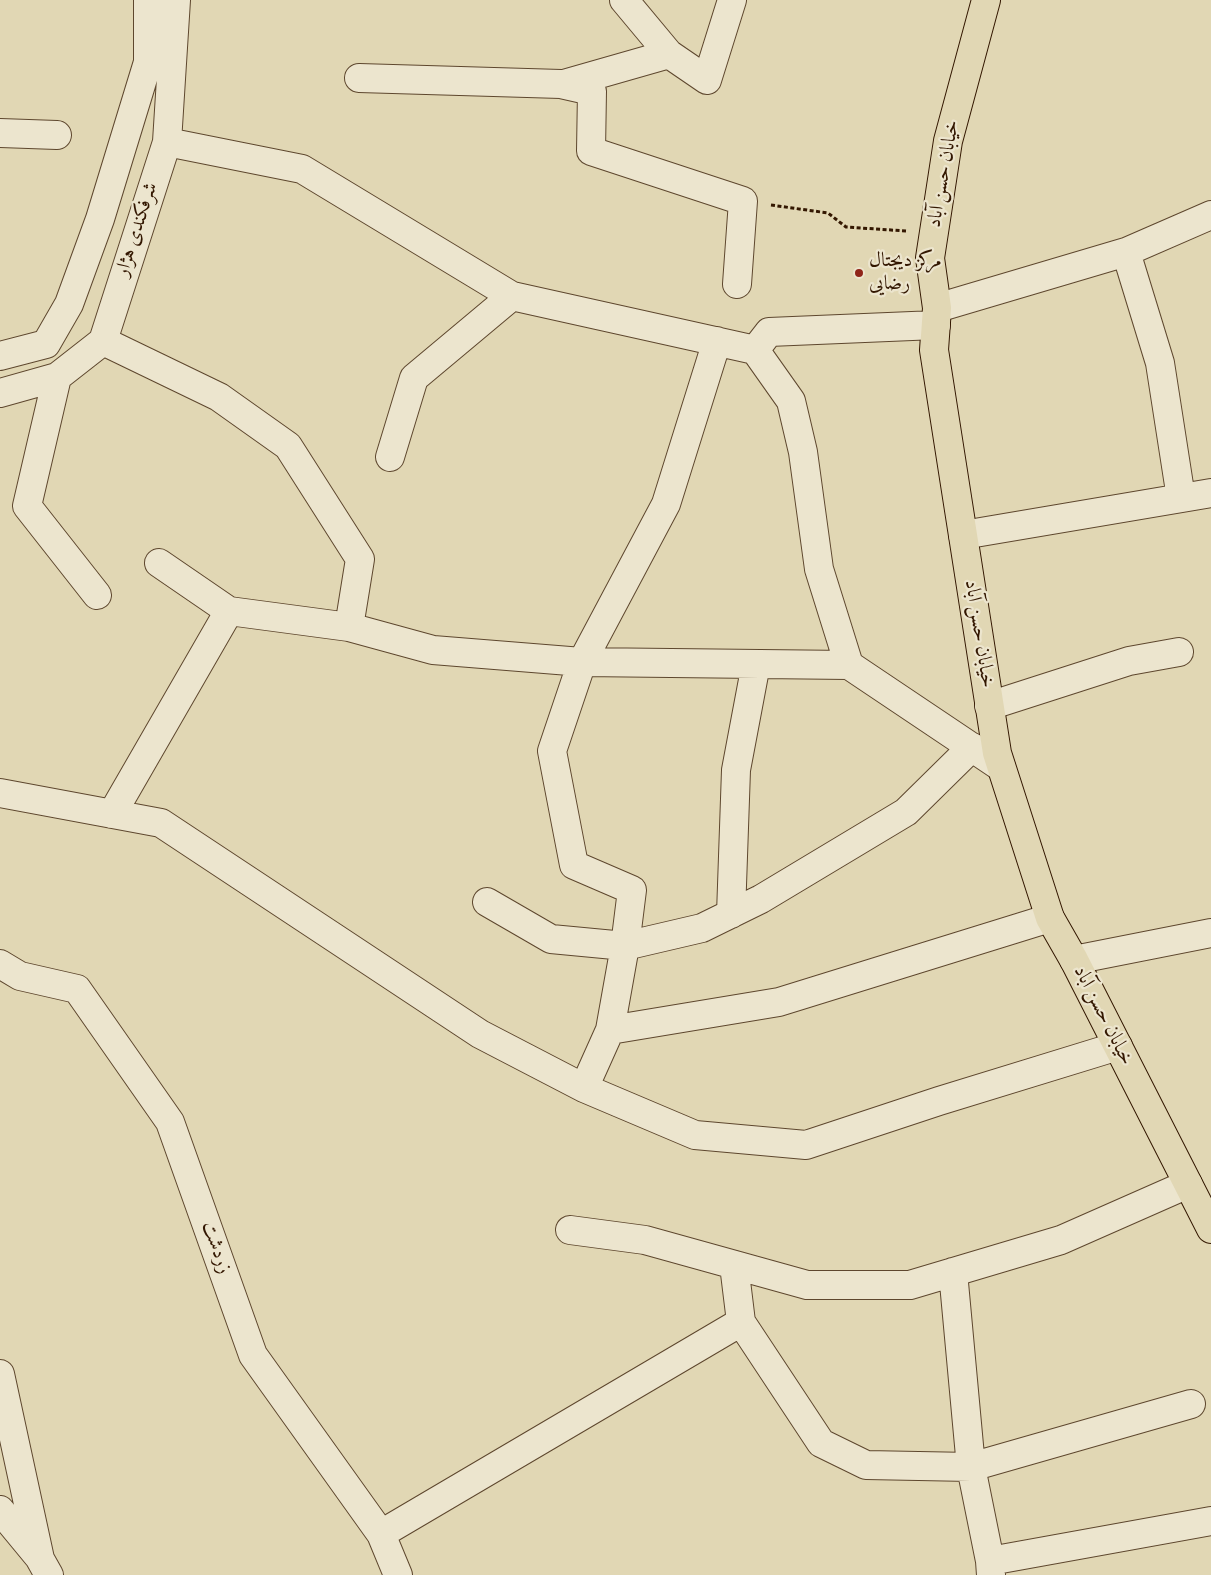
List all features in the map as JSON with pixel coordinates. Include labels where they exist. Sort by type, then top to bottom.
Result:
[{"type":"main road","name":"خیابان حسن آباد","points":[[986,0],[948,141],[930,258],[937,317],[934,350],[997,753],[1050,918],[1074,960],[1211,1230]]},
{"type":"street","points":[[0,356],[46,344],[69,304],[100,219],[148,62],[148,0]]},
{"type":"street","name":"شرفکندی هژار","points":[[103,341],[166,142],[176,0]]},
{"type":"street","points":[[624,0],[670,54],[707,80],[732,0]]},
{"type":"street","points":[[561,84],[670,54]]},
{"type":"street","points":[[360,78],[561,84],[592,91],[591,151],[743,201],[737,284]]},
{"type":"street","points":[[0,133],[57,135]]},
{"type":"street","points":[[166,142],[302,169],[512,296],[755,350],[791,401],[802,452],[819,569],[849,665]]},
{"type":"street","points":[[755,350],[770,332],[937,317],[1126,252],[1211,214]]},
{"type":"street","points":[[1126,252],[1160,363],[1181,498]]},
{"type":"street","points":[[390,457],[414,378],[512,296]]},
{"type":"street","points":[[0,393],[57,377],[103,341],[220,397],[288,446],[360,558],[349,627]]},
{"type":"street","points":[[584,1088],[610,1030],[625,946],[632,890],[574,865],[552,751],[582,662],[666,504],[717,341]]},
{"type":"street","points":[[57,377],[26,506],[96,595]]},
{"type":"street","points":[[963,535],[1211,493]]},
{"type":"street","points":[[159,563],[229,611],[349,627],[433,650],[582,662],[849,665],[1001,767]]},
{"type":"street","points":[[112,814],[229,611]]},
{"type":"street","points":[[989,706],[1129,661],[1179,652]]},
{"type":"street","points":[[731,914],[736,770],[756,664]]},
{"type":"street","points":[[487,902],[551,939],[625,946],[702,928],[761,899],[906,812],[972,747]]},
{"type":"street","points":[[0,793],[161,823],[480,1034],[584,1088],[695,1135],[806,1145],[939,1100],[1118,1046]]},
{"type":"street","points":[[610,1030],[779,1002],[1050,918]]},
{"type":"street","points":[[1074,960],[1211,933]]},
{"type":"street","name":"زردشت","points":[[0,964],[20,976],[77,989],[170,1122],[253,1355],[381,1534],[398,1575]]},
{"type":"street","points":[[570,1230],[645,1240],[807,1285],[910,1285],[1061,1240],[1188,1184]]},
{"type":"street","points":[[734,1265],[741,1322],[821,1443],[866,1465],[971,1467],[1191,1404]]},
{"type":"street","points":[[953,1272],[971,1467],[991,1568],[1211,1521]]},
{"type":"street","points":[[381,1534],[741,1322]]},
{"type":"street","points":[[0,1374],[45,1567]]},
{"type":"street","points":[[0,1510],[45,1567]]},
{"type":"path","points":[[743,201],[828,213],[846,227],[934,232]]},
{"type":"place","name":"مرکز دیجتال رضایی","points":[[859,273]]}]
